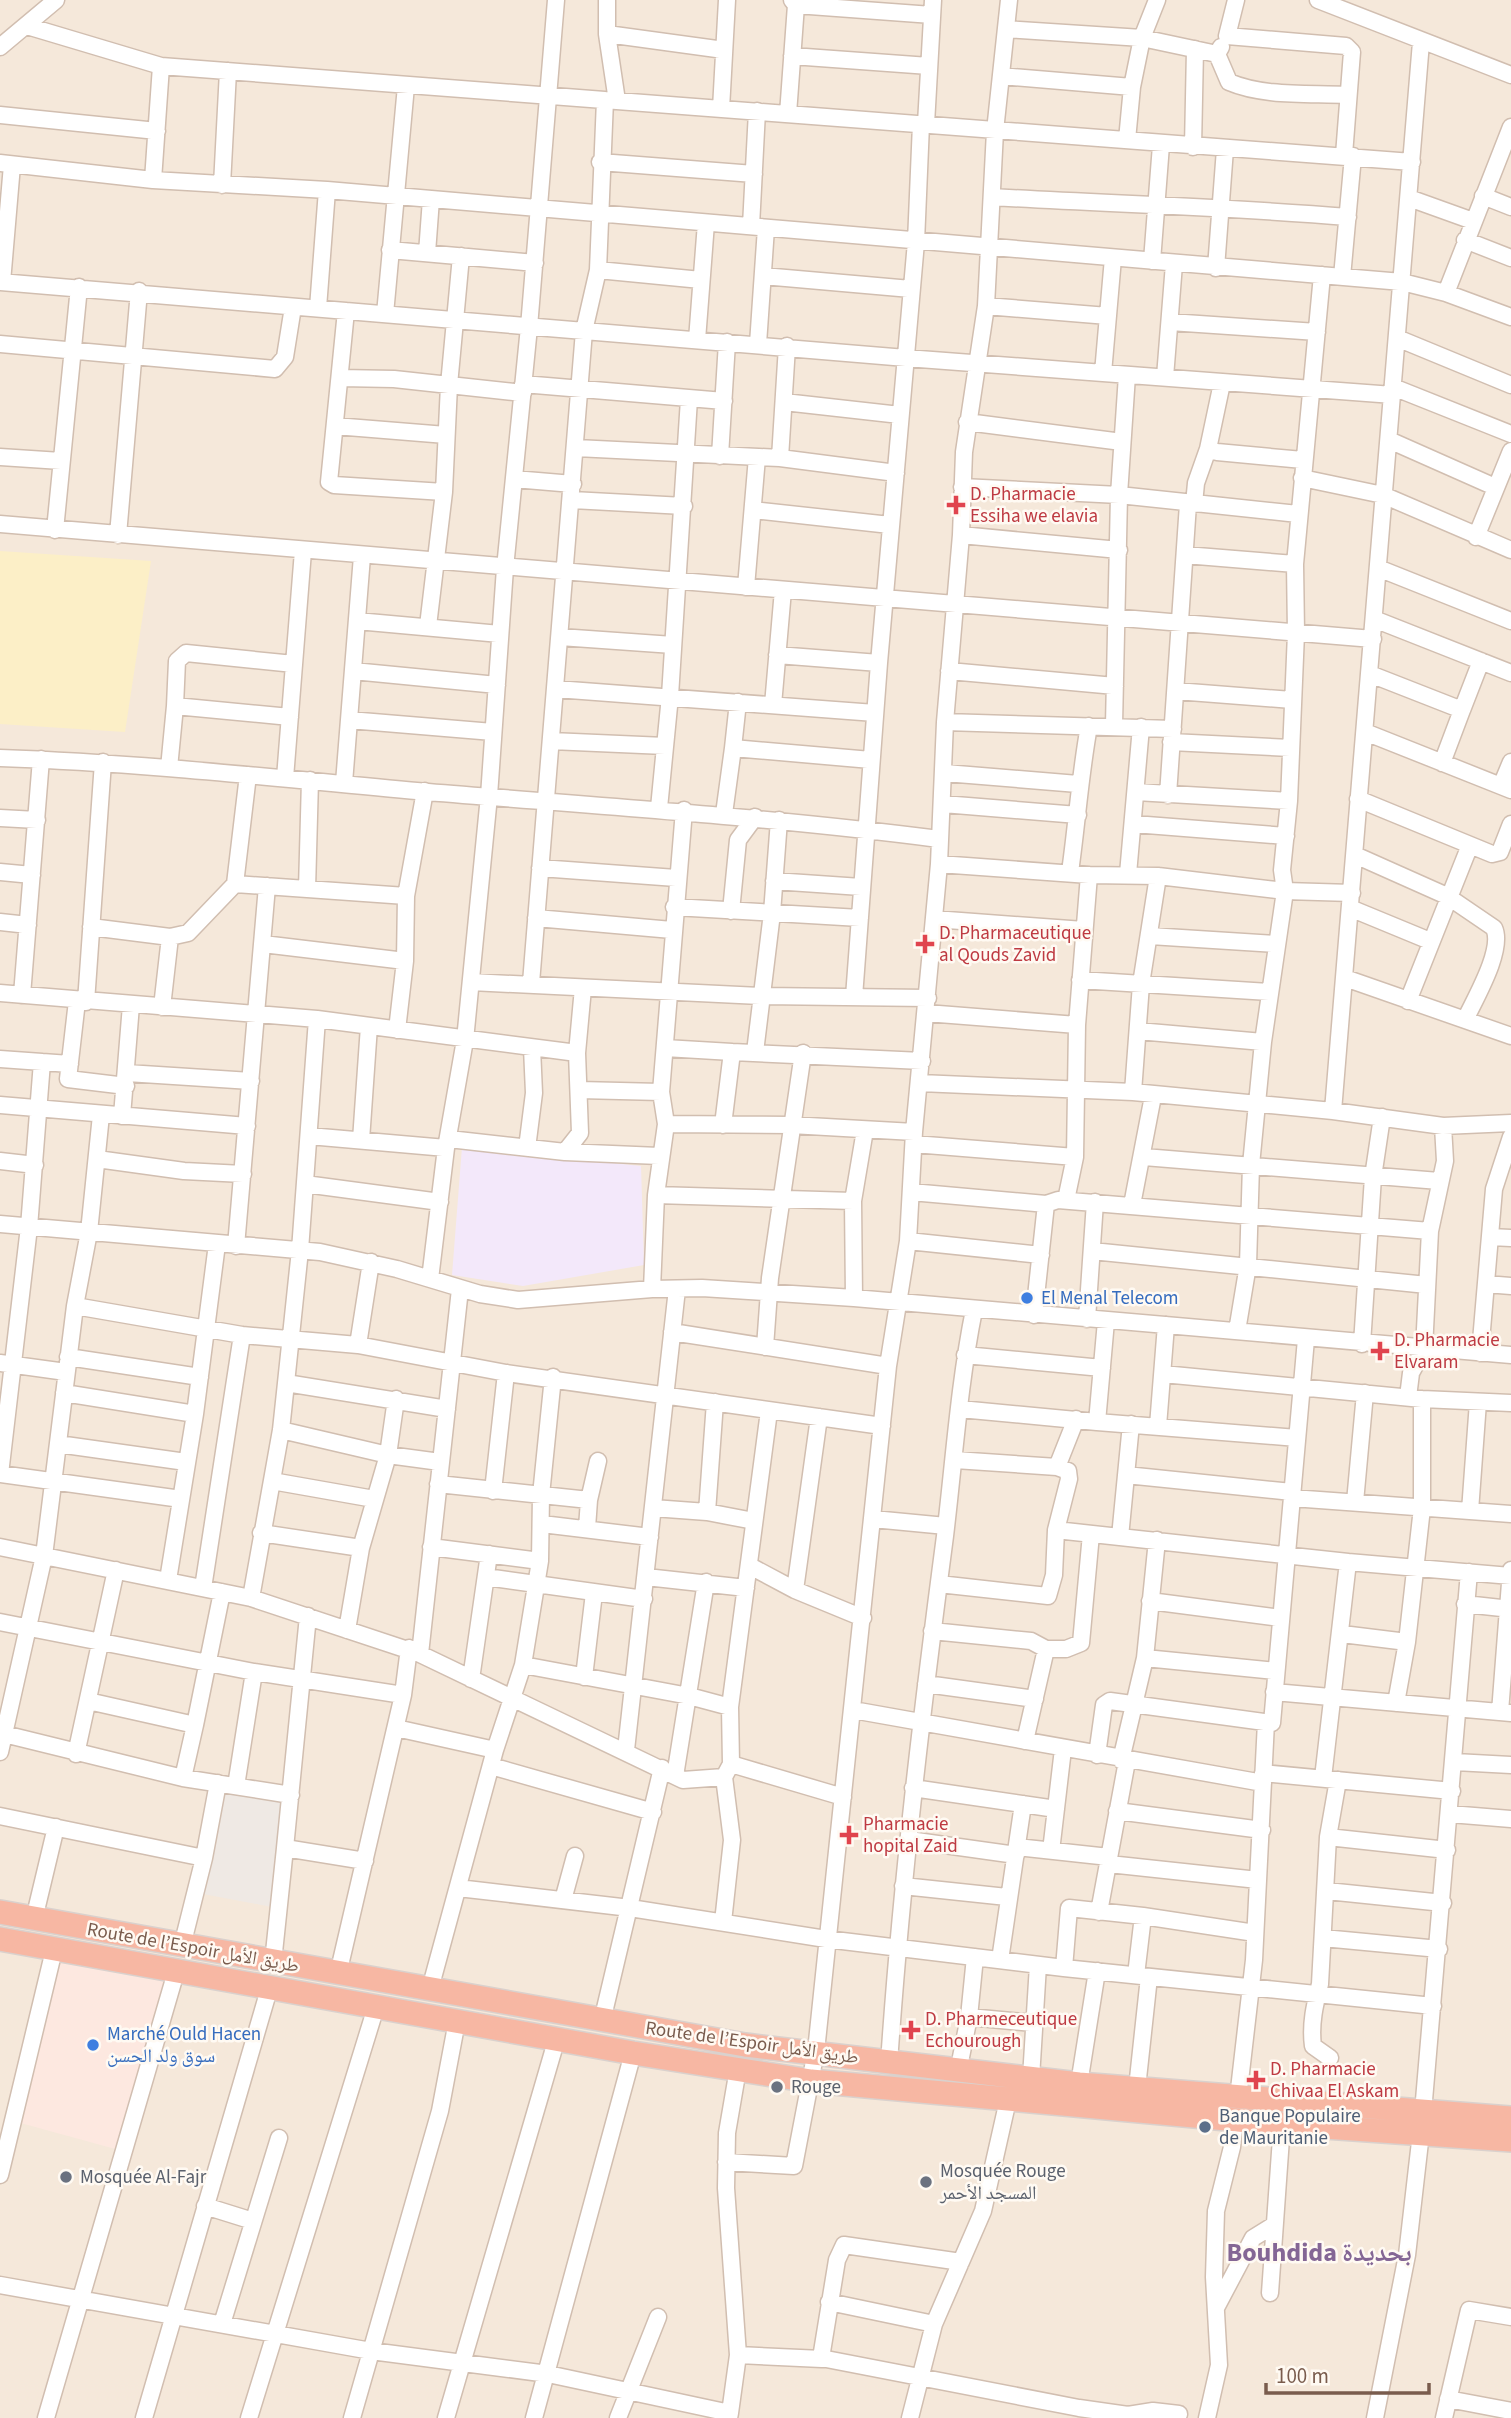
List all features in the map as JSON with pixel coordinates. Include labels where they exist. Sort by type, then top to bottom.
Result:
[{"type":"highway","name":"Route de l’Espoir طريق الأمل","points":[[0,1912],[701,2039],[816,2051],[958,2072],[1137,2088],[1236,2109],[1282,2124],[1422,2123],[1511,2118]]},
{"type":"highway","name":"Route de l’Espoir طريق الأمل","points":[[0,1939],[633,2053],[811,2081],[1008,2100],[1236,2109],[1422,2123],[1511,2140]]},
{"type":"street","points":[[0,47],[56,0]]},
{"type":"street","points":[[430,1279],[471,982],[556,0]]},
{"type":"street","points":[[531,983],[584,331],[598,270],[600,162],[611,101],[607,0]]},
{"type":"street","points":[[719,0],[727,0],[721,109]]},
{"type":"street","points":[[726,2162],[793,2166],[816,2051],[888,1366],[908,1241],[914,1138],[939,864],[945,773],[945,722],[961,535],[962,487],[968,422],[986,306],[995,131],[1009,0]]},
{"type":"street","points":[[1127,140],[1132,87],[1142,38],[1157,0]]},
{"type":"street","points":[[1217,54],[1227,36],[1236,0]]},
{"type":"street","points":[[1328,2],[1349,14],[1511,75]]},
{"type":"street","points":[[788,114],[794,3],[933,7],[916,242],[871,760],[855,997]]},
{"type":"street","points":[[1346,46],[1349,14]]},
{"type":"street","points":[[27,26],[161,66],[1127,140],[1161,145],[1349,155],[1412,162]]},
{"type":"street","points":[[1006,29],[1142,38],[1217,54]]},
{"type":"street","points":[[607,34],[724,50]]},
{"type":"street","points":[[1227,36],[1346,46],[1352,52],[1348,96],[1348,217],[1342,277]]},
{"type":"street","points":[[1333,1111],[1421,42]]},
{"type":"street","points":[[1193,147],[1195,49]]},
{"type":"street","points":[[1217,54],[1229,82],[1243,88],[1348,96]]},
{"type":"street","points":[[792,56],[929,66]]},
{"type":"street","points":[[153,180],[161,66]]},
{"type":"street","points":[[222,186],[228,71]]},
{"type":"street","points":[[1001,76],[1132,87]]},
{"type":"street","points":[[384,314],[406,86]]},
{"type":"street","points":[[757,111],[754,174],[763,276],[758,344]]},
{"type":"street","points":[[0,115],[157,131]]},
{"type":"street","points":[[1446,293],[1483,196],[1506,153],[1511,127]]},
{"type":"street","points":[[1152,261],[1161,145]]},
{"type":"street","points":[[1216,268],[1226,149]]},
{"type":"street","points":[[600,162],[754,174]]},
{"type":"street","points":[[1511,317],[1446,293],[1402,282],[327,190],[222,186],[6,164],[1,282],[139,291],[455,321],[1222,383],[1393,391],[1511,434]]},
{"type":"street","points":[[318,308],[327,190]]},
{"type":"street","points":[[1483,196],[1511,206]]},
{"type":"street","points":[[992,197],[1223,207],[1348,217]]},
{"type":"street","points":[[1409,198],[1474,221]]},
{"type":"street","points":[[426,253],[431,199]]},
{"type":"street","points":[[697,340],[706,223]]},
{"type":"street","points":[[1465,240],[1511,258]]},
{"type":"street","points":[[390,250],[535,262]]},
{"type":"street","points":[[428,626],[444,492],[449,385],[461,256]]},
{"type":"street","points":[[1102,373],[1113,258]]},
{"type":"street","points":[[1165,377],[1174,264]]},
{"type":"street","points":[[598,270],[701,280]]},
{"type":"street","points":[[1237,1331],[1248,1265],[1256,1105],[1269,992],[1285,891],[1282,870],[1289,801],[1298,514],[1322,275]]},
{"type":"street","points":[[763,276],[911,289]]},
{"type":"street","points":[[55,530],[79,287]]},
{"type":"street","points":[[118,535],[139,291]]},
{"type":"street","points":[[986,306],[1108,316]]},
{"type":"street","points":[[0,344],[71,348],[275,369],[285,357],[293,307]]},
{"type":"street","points":[[346,311],[328,477],[334,485],[444,492]]},
{"type":"street","points":[[1170,322],[1317,332]]},
{"type":"street","points":[[1397,338],[1511,385]]},
{"type":"street","points":[[720,456],[727,342]]},
{"type":"street","points":[[780,458],[787,346]]},
{"type":"street","points":[[1114,725],[1119,495],[1127,374]]},
{"type":"street","points":[[340,378],[580,390],[724,401]]},
{"type":"street","points":[[1168,795],[1191,504],[1208,449],[1222,383]]},
{"type":"street","points":[[659,808],[684,506],[689,399]]},
{"type":"street","points":[[785,402],[900,415]]},
{"type":"street","points":[[968,422],[1122,442]]},
{"type":"street","points":[[335,426],[446,436]]},
{"type":"street","points":[[1389,440],[1496,486]]},
{"type":"street","points":[[576,448],[687,456],[780,458],[896,473]]},
{"type":"street","points":[[1208,449],[1303,460]]},
{"type":"street","points":[[1476,537],[1511,452]]},
{"type":"street","points":[[0,457],[61,461]]},
{"type":"street","points":[[746,587],[757,457]]},
{"type":"street","points":[[1302,478],[1383,495],[1511,550]]},
{"type":"street","points":[[514,479],[573,492],[684,506]]},
{"type":"street","points":[[962,487],[1119,495],[1298,514]]},
{"type":"street","points":[[752,510],[890,525]]},
{"type":"street","points":[[0,524],[435,563],[678,580],[1373,639]]},
{"type":"street","points":[[961,535],[1119,550]]},
{"type":"street","points":[[285,778],[303,551]]},
{"type":"street","points":[[1185,555],[1295,564]]},
{"type":"street","points":[[344,783],[362,556]]},
{"type":"street","points":[[1378,568],[1511,621]]},
{"type":"street","points":[[773,705],[783,590]]},
{"type":"street","points":[[1374,619],[1481,661],[1509,668]]},
{"type":"street","points":[[357,621],[500,634]]},
{"type":"street","points":[[560,637],[673,645]]},
{"type":"street","points":[[169,768],[177,661],[187,653],[293,664]]},
{"type":"street","points":[[778,655],[879,663]]},
{"type":"street","points":[[1442,763],[1481,661]]},
{"type":"street","points":[[353,671],[497,685]]},
{"type":"street","points":[[949,671],[1115,686]]},
{"type":"street","points":[[1370,674],[1462,710]]},
{"type":"street","points":[[556,689],[875,713]]},
{"type":"street","points":[[1175,691],[1292,700]]},
{"type":"street","points":[[724,814],[738,702]]},
{"type":"street","points":[[175,706],[290,717]]},
{"type":"street","points":[[349,720],[493,732]]},
{"type":"street","points":[[945,722],[1142,727],[1172,736],[1290,747]]},
{"type":"street","points":[[1070,872],[1078,816],[1078,784],[1089,726]]},
{"type":"street","points":[[1128,874],[1142,727]]},
{"type":"street","points":[[1365,732],[1506,788],[1511,762]]},
{"type":"street","points":[[551,741],[665,746]]},
{"type":"street","points":[[733,748],[871,760]]},
{"type":"street","points":[[0,758],[103,762],[544,802],[684,810],[939,839]]},
{"type":"street","points":[[22,995],[41,759]]},
{"type":"street","points":[[103,762],[91,927],[68,1079],[251,1081]]},
{"type":"street","points":[[945,773],[1078,784]]},
{"type":"street","points":[[91,927],[170,937],[188,933],[196,927],[235,884],[248,775]]},
{"type":"street","points":[[307,889],[310,780]]},
{"type":"street","points":[[397,1030],[405,961],[406,896],[425,791]]},
{"type":"street","points":[[1136,792],[1289,801]]},
{"type":"street","points":[[1358,799],[1492,854],[1500,852],[1511,824]]},
{"type":"street","points":[[943,804],[1078,816]]},
{"type":"street","points":[[652,1289],[659,1156],[666,1124],[661,1092],[676,878],[684,810]]},
{"type":"street","points":[[731,911],[737,840],[755,817]]},
{"type":"street","points":[[0,818],[37,820]]},
{"type":"street","points":[[755,1052],[772,913],[779,820]]},
{"type":"street","points":[[1134,824],[1286,836]]},
{"type":"street","points":[[1408,1001],[1447,896],[1470,845]]},
{"type":"street","points":[[1355,855],[1447,896],[1485,919],[1497,933],[1491,963],[1466,1018]]},
{"type":"street","points":[[939,864],[1089,875],[1158,876],[1351,900],[1430,941]]},
{"type":"street","points":[[540,868],[676,878]]},
{"type":"street","points":[[0,872],[32,875]]},
{"type":"street","points":[[1066,1200],[1075,1157],[1077,1025],[1089,875]]},
{"type":"street","points":[[1133,1092],[1141,984],[1158,876]]},
{"type":"street","points":[[774,881],[862,887]]},
{"type":"street","points":[[235,884],[406,896]]},
{"type":"street","points":[[236,1246],[267,886]]},
{"type":"street","points":[[674,907],[860,918]]},
{"type":"street","points":[[536,918],[672,930]]},
{"type":"street","points":[[934,919],[1084,930]]},
{"type":"street","points":[[0,922],[28,925]]},
{"type":"street","points":[[1150,936],[1277,944]]},
{"type":"street","points":[[162,1007],[170,937]]},
{"type":"street","points":[[263,944],[405,961]]},
{"type":"street","points":[[1345,978],[1466,1018],[1511,1036]]},
{"type":"street","points":[[1080,979],[1269,992]]},
{"type":"street","points":[[471,982],[760,996],[855,997],[1077,1025]]},
{"type":"street","points":[[565,1152],[579,1133],[577,1053],[583,988]]},
{"type":"street","points":[[0,993],[317,1019],[577,1053]]},
{"type":"street","points":[[122,1116],[131,1005]]},
{"type":"street","points":[[251,1598],[281,1430],[300,1250],[317,1019]]},
{"type":"street","points":[[361,1140],[369,1026]]},
{"type":"street","points":[[1138,1031],[1263,1042]]},
{"type":"street","points":[[527,1148],[534,1093],[532,1048]]},
{"type":"street","points":[[665,1048],[922,1060]]},
{"type":"street","points":[[723,1125],[732,1052]]},
{"type":"street","points":[[765,1347],[791,1125],[803,1053]]},
{"type":"street","points":[[0,1059],[69,1064]]},
{"type":"street","points":[[42,1062],[29,1227],[7,1364],[0,1474],[181,1499]]},
{"type":"street","points":[[920,1083],[1133,1092],[1333,1111],[1443,1126],[1511,1123]]},
{"type":"street","points":[[579,1090],[661,1092]]},
{"type":"street","points":[[1132,1205],[1144,1157],[1153,1096]]},
{"type":"street","points":[[0,1105],[247,1126]]},
{"type":"street","points":[[0,1752],[30,1629],[44,1556],[75,1306],[89,1232],[101,1115]]},
{"type":"street","points":[[1362,1344],[1373,1177],[1382,1117]]},
{"type":"street","points":[[666,1124],[791,1125],[865,1130],[1075,1157]]},
{"type":"street","points":[[1396,1703],[1407,1642],[1422,1508],[1411,1373],[1424,1349],[1430,1231],[1445,1161],[1443,1126]]},
{"type":"street","points":[[854,1298],[853,1201],[865,1130]]},
{"type":"street","points":[[309,1136],[659,1156]]},
{"type":"street","points":[[1480,1353],[1490,1237],[1503,1189],[1511,1137]]},
{"type":"street","points":[[1144,1157],[1439,1181]]},
{"type":"street","points":[[97,1159],[184,1171],[243,1174]]},
{"type":"street","points":[[0,1161],[35,1165]]},
{"type":"street","points":[[305,1184],[440,1202]]},
{"type":"street","points":[[911,1192],[1046,1204],[1066,1200],[1095,1202],[1430,1231]]},
{"type":"street","points":[[656,1195],[853,1201]]},
{"type":"street","points":[[1087,1319],[1095,1202]]},
{"type":"street","points":[[1034,1315],[1046,1204]]},
{"type":"street","points":[[0,1224],[300,1250],[371,1262],[499,1298],[538,1301],[652,1289],[770,1292],[1511,1355]]},
{"type":"street","points":[[1490,1237],[1511,1238]]},
{"type":"street","points":[[908,1241],[1041,1255]]},
{"type":"street","points":[[168,1580],[195,1414],[217,1244]]},
{"type":"street","points":[[1092,1251],[1427,1285]]},
{"type":"street","points":[[358,1345],[371,1262]]},
{"type":"street","points":[[1486,1284],[1511,1286]]},
{"type":"street","points":[[338,1974],[414,1651],[431,1547],[460,1289]]},
{"type":"street","points":[[626,1750],[677,1289]]},
{"type":"street","points":[[75,1306],[207,1330],[358,1345],[506,1373],[553,1377],[665,1397],[882,1426]]},
{"type":"street","points":[[889,2063],[897,1948],[914,1788],[955,1460],[965,1355],[974,1310]]},
{"type":"street","points":[[1097,1422],[1106,1321]]},
{"type":"street","points":[[1158,1426],[1166,1325]]},
{"type":"street","points":[[673,1332],[888,1366]]},
{"type":"street","points":[[203,1588],[242,1335]]},
{"type":"street","points":[[1097,1755],[1105,1703],[1133,1702],[1272,1723],[1306,1339]]},
{"type":"street","points":[[965,1355],[1102,1368]]},
{"type":"street","points":[[7,1364],[67,1364],[200,1377]]},
{"type":"street","points":[[493,1491],[506,1373]]},
{"type":"street","points":[[1163,1374],[1302,1385],[1415,1398],[1511,1402]]},
{"type":"street","points":[[430,1989],[493,1758],[523,1665],[540,1561],[541,1495],[553,1377]]},
{"type":"street","points":[[286,1383],[447,1409]]},
{"type":"street","points":[[64,1393],[195,1414]]},
{"type":"street","points":[[1355,1502],[1365,1393]]},
{"type":"street","points":[[347,1630],[361,1548],[388,1455],[396,1399]]},
{"type":"street","points":[[707,1512],[715,1402]]},
{"type":"street","points":[[1470,1511],[1478,1402]]},
{"type":"street","points":[[960,1409],[1297,1438]]},
{"type":"street","points":[[723,1922],[732,1840],[727,1770],[730,1707],[769,1411]]},
{"type":"street","points":[[795,1590],[819,1417]]},
{"type":"street","points":[[1057,1467],[1076,1419]]},
{"type":"street","points":[[1120,1537],[1131,1424]]},
{"type":"street","points":[[281,1430],[388,1455],[440,1462]]},
{"type":"street","points":[[58,1444],[186,1462]]},
{"type":"street","points":[[939,1584],[1048,1596],[1055,1575],[1056,1530],[1069,1479],[1068,1471],[1057,1467],[955,1460]]},
{"type":"street","points":[[587,1528],[589,1500],[598,1461]]},
{"type":"street","points":[[1126,1475],[1355,1502],[1511,1514]]},
{"type":"street","points":[[272,1481],[374,1499]]},
{"type":"street","points":[[438,1484],[589,1500]]},
{"type":"street","points":[[653,1508],[707,1512],[754,1521]]},
{"type":"street","points":[[873,1519],[946,1526]]},
{"type":"street","points":[[542,1524],[650,1536]]},
{"type":"street","points":[[1056,1530],[1348,1562],[1511,1576]]},
{"type":"street","points":[[261,1533],[361,1548]]},
{"type":"street","points":[[932,1632],[1031,1641],[1046,1649],[1066,1649],[1080,1643],[1091,1534]]},
{"type":"street","points":[[1099,1912],[1133,1702],[1145,1658],[1157,1540]]},
{"type":"street","points":[[0,1547],[251,1598],[414,1651],[668,1772],[694,1781],[727,1770],[843,1797]]},
{"type":"street","points":[[431,1547],[540,1561]]},
{"type":"street","points":[[471,1679],[489,1554]]},
{"type":"street","points":[[1330,2058],[1313,2046],[1311,2032],[1316,1993],[1320,1984],[1327,1891],[1333,1697],[1348,1562]]},
{"type":"street","points":[[750,1566],[795,1590],[863,1618]]},
{"type":"street","points":[[76,1754],[116,1570]]},
{"type":"street","points":[[1275,1692],[1505,1713],[1511,1570]]},
{"type":"street","points":[[1375,2418],[1406,2255],[1422,2123],[1460,1708],[1459,1667],[1469,1572]]},
{"type":"street","points":[[486,1577],[644,1599]]},
{"type":"street","points":[[646,1577],[706,1581],[746,1588]]},
{"type":"street","points":[[602,2021],[653,1812],[668,1772],[689,1696],[706,1581]]},
{"type":"street","points":[[183,1778],[222,1592]]},
{"type":"street","points":[[584,1677],[594,1593]]},
{"type":"street","points":[[1150,1601],[1281,1618]]},
{"type":"street","points":[[1465,1604],[1509,1608]]},
{"type":"street","points":[[273,1962],[308,1616]]},
{"type":"street","points":[[0,1622],[254,1672],[403,1695]]},
{"type":"street","points":[[1342,1634],[1407,1642]]},
{"type":"street","points":[[1025,1741],[1046,1649]]},
{"type":"street","points":[[1145,1658],[1276,1671]]},
{"type":"street","points":[[523,1665],[689,1696],[730,1707]]},
{"type":"street","points":[[236,1786],[254,1672]]},
{"type":"street","points":[[926,1684],[1035,1699]]},
{"type":"street","points":[[88,1700],[195,1726]]},
{"type":"street","points":[[853,1710],[1124,1760],[1263,1778],[1330,1779],[1452,1791]]},
{"type":"street","points":[[1207,2418],[1219,2365],[1216,2211],[1236,2109],[1251,1989],[1266,1722]]},
{"type":"street","points":[[396,1728],[653,1812]]},
{"type":"street","points":[[4,1734],[76,1754],[183,1778],[291,1795]]},
{"type":"street","points":[[1051,1851],[1063,1749]]},
{"type":"street","points":[[1455,1762],[1511,1765]]},
{"type":"street","points":[[182,1946],[204,1858],[218,1783]]},
{"type":"street","points":[[914,1788],[1056,1809]]},
{"type":"street","points":[[1000,1960],[1007,1898],[1023,1804]]},
{"type":"street","points":[[1117,1811],[1262,1830]]},
{"type":"street","points":[[1450,1814],[1511,1819]]},
{"type":"street","points":[[0,1816],[204,1858]]},
{"type":"street","points":[[34,1919],[56,1826]]},
{"type":"street","points":[[1328,1837],[1447,1850]]},
{"type":"street","points":[[909,1840],[1017,1851],[1051,1851],[1258,1880]]},
{"type":"street","points":[[285,1848],[365,1861]]},
{"type":"street","points":[[563,1900],[575,1856]]},
{"type":"street","points":[[903,1886],[1007,1898]]},
{"type":"street","points":[[458,1888],[630,1908],[897,1948],[1251,1989],[1433,2006]]},
{"type":"street","points":[[1327,1891],[1443,1903]]},
{"type":"street","points":[[1064,1968],[1068,1910],[1143,1916],[1255,1933]]},
{"type":"street","points":[[1137,2088],[1143,1916]]},
{"type":"street","points":[[1323,1938],[1439,1949]]},
{"type":"street","points":[[0,2175],[54,1950]]},
{"type":"street","points":[[958,2072],[969,2017],[975,1957]]},
{"type":"street","points":[[1031,2078],[1038,1965]]},
{"type":"street","points":[[1079,2084],[1097,1971]]},
{"type":"street","points":[[46,2418],[126,2152],[176,1972]]},
{"type":"street","points":[[144,2418],[270,1986]]},
{"type":"street","points":[[249,2418],[376,2007]]},
{"type":"street","points":[[969,2017],[1033,2023]]},
{"type":"street","points":[[352,2418],[440,2111],[457,2021]]},
{"type":"street","points":[[446,2418],[557,2038]]},
{"type":"street","points":[[534,2418],[633,2053]]},
{"type":"street","points":[[0,2285],[371,2351],[548,2374],[629,2390],[729,2415],[738,2355],[726,2162],[727,2133],[738,2069]]},
{"type":"street","points":[[910,2418],[934,2324],[983,2211],[1008,2100]]},
{"type":"street","points":[[1270,2293],[1282,2124]]},
{"type":"street","points":[[222,2324],[279,2138]]},
{"type":"street","points":[[205,2206],[253,2221]]},
{"type":"street","points":[[1217,2306],[1253,2238],[1274,2225]]},
{"type":"street","points":[[822,2359],[836,2260],[844,2245],[961,2262]]},
{"type":"street","points":[[829,2301],[934,2324]]},
{"type":"street","points":[[1444,2418],[1469,2310],[1511,2317]]},
{"type":"street","points":[[618,2418],[658,2317]]},
{"type":"street","points":[[738,2355],[822,2359],[1128,2415],[1179,2414]]},
{"type":"street","points":[[1448,2399],[1511,2411]]},
{"type":"shaded area","points":[[0,0],[1511,0],[1511,2418],[0,2418]]},
{"type":"shaded area","points":[[462,1147],[641,1166],[644,1265],[523,1286],[452,1275]]},
{"type":"shaded area","points":[[223,1789],[287,1800],[272,1907],[203,1894]]},
{"type":"shaded area","name":"Marché Ould Hacen سوق ولد الحسن","points":[[60,1944],[174,1968],[119,2150],[17,2122]]},
{"type":"sand","points":[[0,551],[151,561],[125,732],[0,724]]},
{"type":"place","name":"D. Pharmacie Essiha we elavia","points":[[956,505]]},
{"type":"place","name":"D. Pharmaceutique al Qouds Zavid","points":[[925,944]]},
{"type":"place","name":"El Menal Telecom","points":[[1027,1298]]},
{"type":"place","name":"D. Pharmacie Elvaram","points":[[1380,1351]]},
{"type":"place","name":"Pharmacie hopital Zaid","points":[[849,1835]]},
{"type":"place","name":"D. Pharmeceutique Echourough","points":[[911,2030]]},
{"type":"place","name":"Marché Ould Hacen سوق ولد الحسن","points":[[93,2045]]},
{"type":"place","name":"D. Pharmacie Chivaa El Askam","points":[[1256,2080]]},
{"type":"place","name":"Rouge","points":[[777,2087]]},
{"type":"place","name":"Banque Populaire de Mauritanie","points":[[1205,2127]]},
{"type":"place","name":"Mosquée Al-Fajr","points":[[66,2177]]},
{"type":"place","name":"Mosquée Rouge المسجد الأحمر","points":[[926,2182]]},
{"type":"district","name":"Bouhdida بحديدة","points":[[1319,2252]]}]
